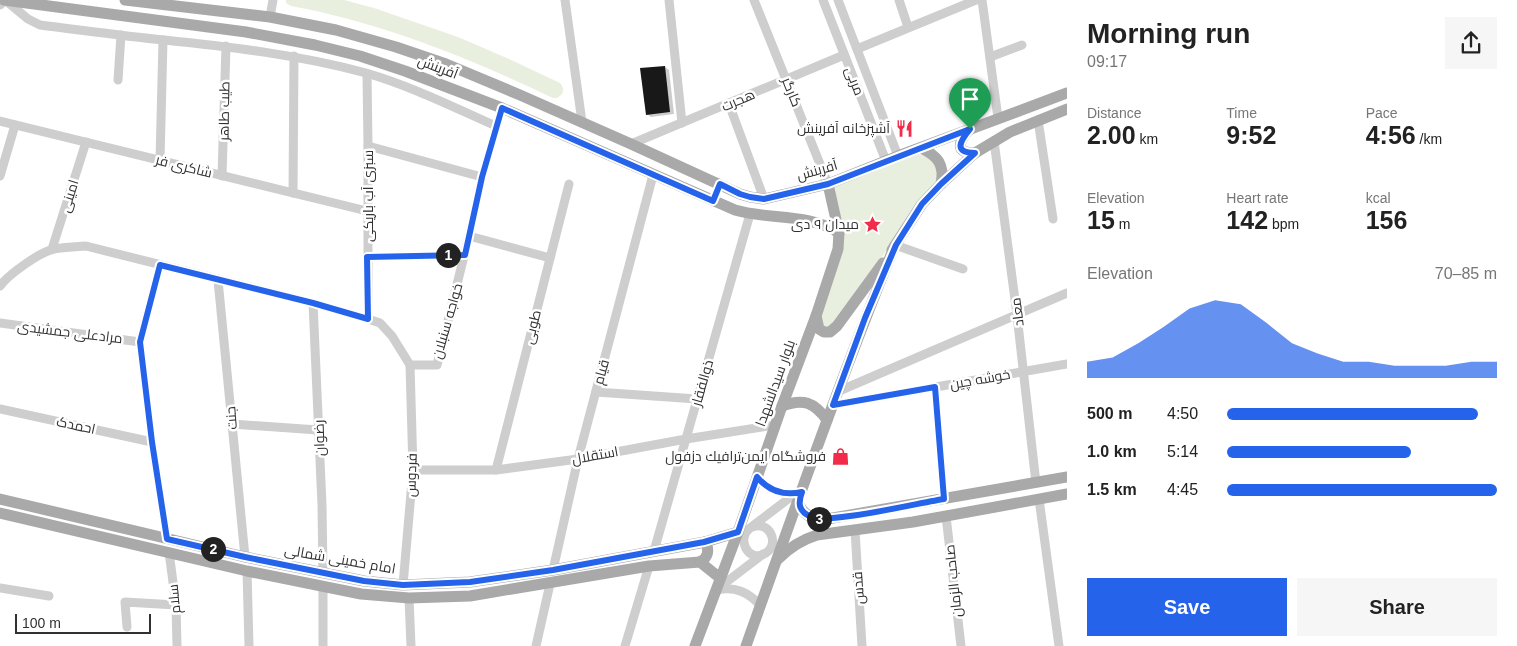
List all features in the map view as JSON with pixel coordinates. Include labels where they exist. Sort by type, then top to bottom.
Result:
[{"type":"main road","name":"آفرینش","points":[[4,0],[246,32],[360,56],[502,108],[735,210],[750,214],[814,222],[830,227],[839,233]]},
{"type":"main road","name":"آفرینش","points":[[125,0],[270,17],[336,30],[396,47],[446,64],[582,122],[740,194],[764,199],[828,184],[1067,92]]},
{"type":"main road","points":[[816,316],[818,329],[824,332],[830,332],[837,326],[896,245],[922,204],[975,153],[1010,132],[1067,109]]},
{"type":"main road","points":[[970,129],[962,137],[960,146],[962,151],[966,153],[975,153]]},
{"type":"main road","points":[[921,148],[934,156],[942,168],[941,184]]},
{"type":"main road","points":[[713,201],[720,184]]},
{"type":"main road","name":"بلوار سیدالشهدا","points":[[695,646],[816,316],[838,250],[839,233],[828,184]]},
{"type":"main road","points":[[746,646],[865,318],[896,245]]},
{"type":"main road","points":[[782,406],[794,401],[808,403],[819,409],[827,420]]},
{"type":"main road","points":[[799,496],[804,512],[811,518],[819,519],[852,516],[1067,477]]},
{"type":"main road","points":[[777,560],[796,544],[814,536],[913,522],[1067,494]]},
{"type":"main road","name":"امام خمینی شمالی","points":[[0,499],[245,557],[364,581],[403,585],[470,582],[553,570],[704,542],[738,532]]},
{"type":"main road","name":"امام خمینی شمالی","points":[[0,513],[247,571],[361,594],[409,598],[470,596],[649,566],[700,562]]},
{"type":"main road","points":[[814,536],[810,525],[813,521],[819,519]]},
{"type":"main road","points":[[704,542],[707,546],[708,554],[700,562],[720,578]]},
{"type":"street","points":[[0,6],[4,0],[28,19],[40,25],[226,46],[294,56],[367,74],[402,85],[496,126]]},
{"type":"street","points":[[270,17],[273,0]]},
{"type":"street","points":[[565,0],[582,122]]},
{"type":"street","points":[[669,0],[682,124]]},
{"type":"street","name":"کارگر","points":[[754,0],[828,184]]},
{"type":"street","name":"مربی","points":[[823,0],[844,55],[891,159]]},
{"type":"street","name":"مربی","points":[[838,0],[857,49],[891,159]]},
{"type":"street","points":[[898,0],[908,28]]},
{"type":"street","points":[[857,49],[976,0]]},
{"type":"street","points":[[982,0],[998,118]]},
{"type":"street","points":[[118,80],[122,35]]},
{"type":"street","points":[[160,160],[163,40]]},
{"type":"street","points":[[990,57],[1022,45]]},
{"type":"street","name":"طیب طاهر","points":[[222,176],[226,46]]},
{"type":"street","name":"هجرت","points":[[631,144],[844,55]]},
{"type":"street","points":[[293,193],[294,56]]},
{"type":"street","name":"سبزی آب باریکی","points":[[367,74],[368,319]]},
{"type":"street","points":[[729,104],[764,199]]},
{"type":"street","name":"خواجه سنبلان","points":[[410,366],[437,365],[465,255],[482,177],[502,108]]},
{"type":"street","points":[[1038,120],[1053,218]]},
{"type":"street","name":"شاکری فر","points":[[0,121],[367,211]]},
{"type":"street","points":[[0,176],[16,125]]},
{"type":"street","name":"معاد","points":[[994,141],[1017,315],[1036,483]]},
{"type":"street","name":"امینی","points":[[52,250],[86,142]]},
{"type":"street","points":[[368,146],[482,177]]},
{"type":"street","name":"قیام","points":[[553,570],[578,459],[653,175]]},
{"type":"street","name":"طوبی","points":[[496,470],[569,184]]},
{"type":"street","name":"ذوالفقار","points":[[654,551],[750,214]]},
{"type":"street","points":[[469,236],[550,258]]},
{"type":"street","points":[[896,245],[963,269]]},
{"type":"street","points":[[0,286],[29,262],[52,250],[86,246],[313,303],[380,323],[392,336],[410,366]]},
{"type":"street","points":[[367,257],[465,255]]},
{"type":"street","points":[[160,265],[140,342],[152,442],[167,539]]},
{"type":"street","name":"جنت","points":[[218,280],[245,557]]},
{"type":"street","points":[[839,392],[1067,293]]},
{"type":"street","name":"رضوان","points":[[313,303],[323,573]]},
{"type":"street","name":"مرادعلی جمشیدی","points":[[0,323],[140,342]]},
{"type":"street","name":"خوشه چین","points":[[833,405],[1067,364]]},
{"type":"street","name":"فردوس","points":[[403,585],[414,470],[410,366]]},
{"type":"street","points":[[935,387],[944,499]]},
{"type":"street","points":[[596,392],[697,399]]},
{"type":"street","name":"احمدک","points":[[0,409],[152,442]]},
{"type":"street","points":[[232,424],[318,430]]},
{"type":"street","name":"استقلال","points":[[414,470],[496,470],[578,459],[776,425]]},
{"type":"street","points":[[757,477],[766,486],[778,492],[799,496]]},
{"type":"street","points":[[765,553],[755,555],[746,549],[743,540],[744,535],[750,528],[799,496]]},
{"type":"street","points":[[1039,499],[1059,646]]},
{"type":"street","name":"صاحب الزمان","points":[[946,516],[961,646]]},
{"type":"street","points":[[716,590],[772,546],[773,541],[770,532],[763,526],[758,525],[750,528]]},
{"type":"street","name":"قدس","points":[[855,530],[862,646]]},
{"type":"street","name":"سلام","points":[[169,552],[176,605],[177,646]]},
{"type":"street","points":[[625,646],[649,566]]},
{"type":"street","points":[[247,571],[249,646]]},
{"type":"street","points":[[536,646],[550,584]]},
{"type":"street","points":[[323,586],[323,646]]},
{"type":"street","points":[[0,588],[49,596]]},
{"type":"street","points":[[716,590],[726,588],[741,590],[754,598],[761,606]]},
{"type":"street","points":[[409,598],[411,646]]},
{"type":"street","points":[[127,627],[125,602],[176,605]]},
{"type":"green space","points":[[286,0],[344,0],[374,8],[458,37],[509,59],[560,83],[563,91],[557,98],[553,98],[490,69],[425,43],[359,22],[291,6],[286,3]]},
{"type":"green space","points":[[919,154],[930,159],[937,169],[935,183],[830,328],[821,327],[819,315],[844,235],[833,187]]},
{"type":"building","points":[[665,66],[670,112],[646,115],[640,68]]},
{"type":"place","name":"آشپزخانه آفرینش","points":[[904,128]]},
{"type":"place","name":"میدان ۹ دی","points":[[873,224]]},
{"type":"place","name":"فروشگاه ايمن‌ترافيك دزفول","points":[[840,456]]},
{"type":"route","points":[[502,108],[713,201],[720,184],[740,194],[764,199],[828,184],[970,129],[962,137],[960,146],[962,151],[966,153],[975,153],[922,204],[906,227],[896,245],[865,318],[833,405],[935,387],[944,499],[852,516],[819,519],[811,518],[800,507],[798,502],[802,492],[790,494],[778,492],[766,486],[757,477],[738,532],[704,542],[553,570],[470,582],[403,585],[364,581],[167,539],[152,442],[140,342],[160,265],[313,303],[368,319],[367,257],[465,255],[482,177],[502,108]]}]
